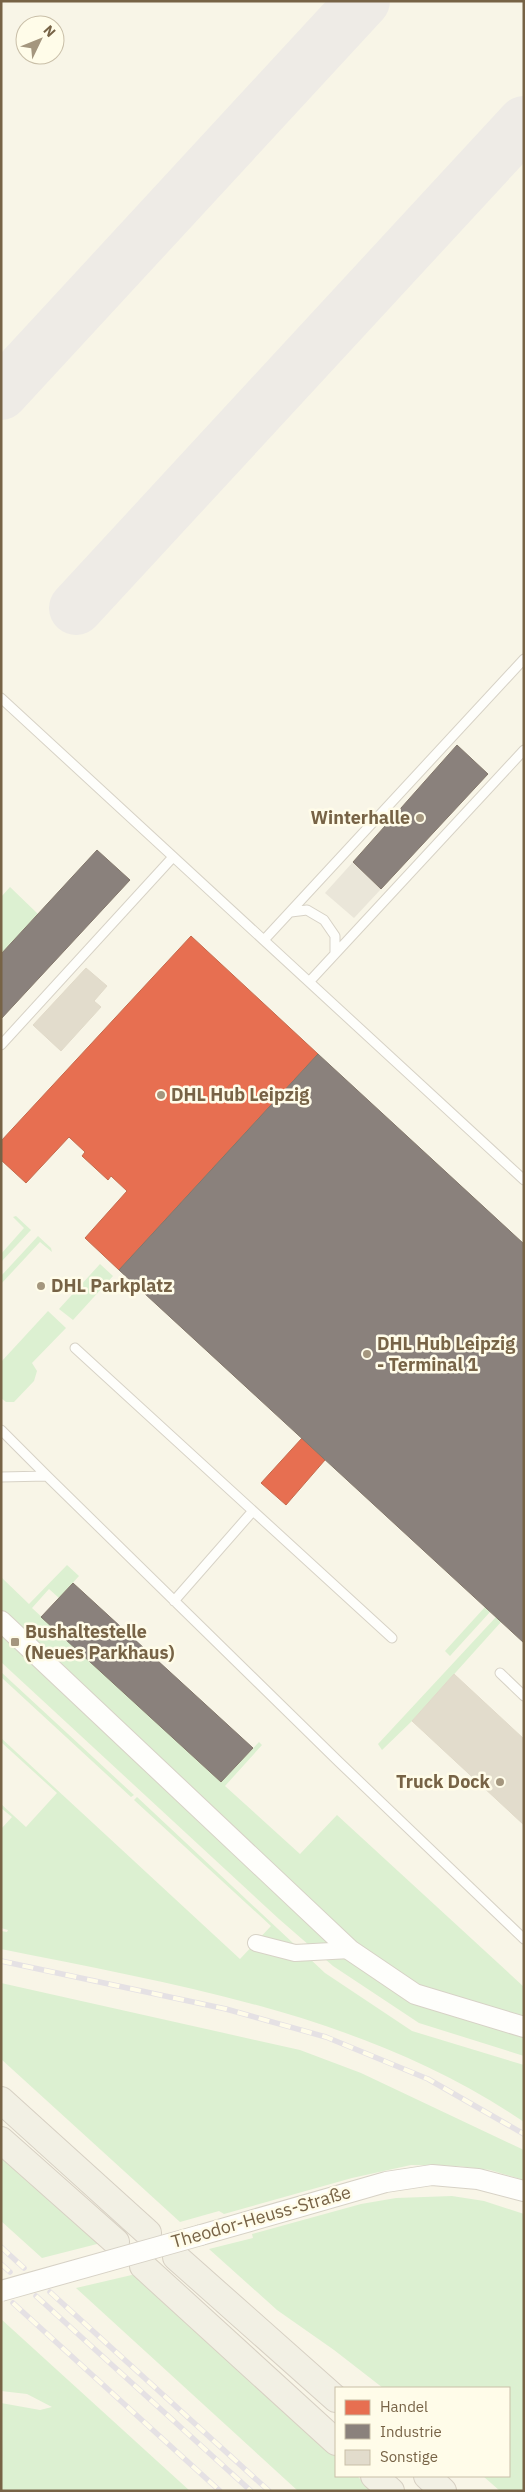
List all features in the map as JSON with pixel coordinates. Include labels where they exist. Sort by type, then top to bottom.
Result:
[{"type":"main road","points":[[1,2100],[148,2233]]},
{"type":"main road","points":[[1,2140],[116,2242]]},
{"type":"main road","points":[[176,2257],[335,2398]]},
{"type":"main road","points":[[143,2266],[335,2441]]},
{"type":"main road","points":[[375,2477],[391,2491]]},
{"type":"main road","points":[[428,2477],[444,2491]]},
{"type":"street","points":[[1,1621],[350,1950],[415,1994],[524,2027]]},
{"type":"street","points":[[256,1943],[295,1953],[350,1950]]},
{"type":"street","name":"Theodor-Heuss-Straße","points":[[1,2291],[386,2182],[423,2177],[478,2179],[524,2191]]},
{"type":"lane","points":[[264,940],[524,659]]},
{"type":"lane","points":[[1,698],[524,1180]]},
{"type":"lane","points":[[309,982],[524,750]]},
{"type":"lane","points":[[1,1044],[173,856]]},
{"type":"lane","points":[[290,912],[307,910],[324,920],[335,936],[335,954]]},
{"type":"lane","points":[[75,1348],[252,1512],[392,1638]]},
{"type":"lane","points":[[1,1430],[174,1601],[524,1939]]},
{"type":"lane","points":[[1,1477],[47,1476]]},
{"type":"lane","points":[[174,1601],[252,1512]]},
{"type":"lane","points":[[500,1673],[524,1696]]},
{"type":"shaded area","points":[[353,862],[381,889],[354,918],[325,893]]},
{"type":"green space","points":[[10,887],[38,914],[1,954],[1,897]]},
{"type":"green space","points":[[16,1216],[31,1230],[1,1262],[1,1254],[24,1228],[13,1217]]},
{"type":"green space","points":[[38,1236],[51,1248],[52,1252],[40,1242],[1,1284],[1,1276]]},
{"type":"green space","points":[[100,1264],[113,1276],[73,1320],[59,1309]]},
{"type":"green space","points":[[48,1311],[66,1328],[32,1363],[37,1371],[34,1381],[14,1402],[6,1402],[1,1398],[1,1362]]},
{"type":"green space","points":[[67,1565],[79,1576],[59,1598],[49,1589],[32,1608],[221,1782],[259,1742],[262,1745],[225,1786],[300,1854],[337,1815],[524,1987],[524,2056],[419,2023],[333,1966],[279,1919],[1,1662],[1,1577],[29,1604]]},
{"type":"green space","points":[[485,1607],[490,1612],[450,1656],[445,1651]]},
{"type":"green space","points":[[496,1617],[501,1622],[412,1721],[382,1750],[378,1744]]},
{"type":"green space","points":[[1,1672],[134,1795],[131,1797],[1,1677]]},
{"type":"green space","points":[[1,1738],[240,1959],[271,1926],[134,1800],[137,1797],[325,1973],[412,2031],[524,2065],[524,2122],[464,2085],[401,2055],[337,2030],[272,2009],[205,1992],[1,1949],[1,1931],[7,1932],[8,1930],[1,1928],[1,1829],[12,1817],[1,1808],[1,1804],[26,1827],[57,1793],[1,1742]]},
{"type":"green space","points":[[1,1983],[300,2050],[361,2073],[524,2150],[524,2180],[490,2170],[458,2166],[411,2165],[352,2178],[224,2214],[219,2211],[180,2222],[1,2059]]},
{"type":"green space","points":[[1,2155],[101,2243],[42,2258],[1,2221]]},
{"type":"green space","points":[[452,2196],[484,2201],[524,2214],[524,2491],[500,2491],[484,2477],[510,2477],[510,2387],[382,2387],[334,2350],[277,2310],[209,2249],[253,2238],[252,2234],[361,2204],[396,2198]]},
{"type":"green space","points":[[136,2274],[335,2456],[335,2477],[358,2477],[373,2491],[298,2491],[76,2288]]},
{"type":"green space","points":[[1,2319],[190,2491],[1,2491],[1,2403],[40,2410],[52,2407],[27,2394],[1,2391]]},
{"type":"building: Handel","name":"DHL Hub Leipzig","points":[[191,936],[318,1054],[119,1270],[85,1238],[127,1191],[111,1176],[108,1180],[82,1156],[85,1152],[69,1137],[26,1183],[1,1160],[1,1141]]},
{"type":"building: Handel","points":[[302,1438],[325,1460],[286,1505],[261,1483]]},
{"type":"building: Industrie","name":"Winterhalle","points":[[457,745],[488,774],[381,889],[353,862]]},
{"type":"building: Industrie","points":[[97,850],[130,880],[1,1019],[1,954]]},
{"type":"building: Industrie","name":"DHL Hub Leipzig - Terminal 1","points":[[318,1054],[524,1244],[524,1643],[119,1270]]},
{"type":"building: Industrie","points":[[73,1583],[253,1748],[221,1782],[41,1617]]},
{"type":"building: Sonstige","points":[[86,968],[107,986],[94,1001],[101,1007],[61,1051],[33,1025]]},
{"type":"building: Sonstige","name":"Truck Dock","points":[[454,1674],[524,1739],[524,1825],[412,1721]]},
{"type":"taxiway","points":[[1,393],[363,1]]},
{"type":"taxiway","points":[[76,608],[524,123]]},
{"type":"railway","points":[[1,1961],[226,2009],[326,2037],[428,2079],[524,2134]]},
{"type":"railway","points":[[1,2247],[24,2268]]},
{"type":"railway","points":[[1,2264],[10,2272]]},
{"type":"railway","points":[[50,2292],[269,2491]]},
{"type":"railway","points":[[36,2296],[251,2491]]},
{"type":"railway","points":[[13,2303],[220,2491]]},
{"type":"place","name":"Winterhalle","points":[[420,818]]},
{"type":"place","name":"DHL Hub Leipzig","points":[[161,1095]]},
{"type":"place","name":"DHL Parkplatz","points":[[41,1286]]},
{"type":"place","name":"DHL Hub Leipzig - Terminal 1","points":[[367,1354]]},
{"type":"place","name":"Bushaltestelle (Neues Parkhaus)","points":[[15,1642]]},
{"type":"place","name":"Truck Dock","points":[[500,1782]]}]
